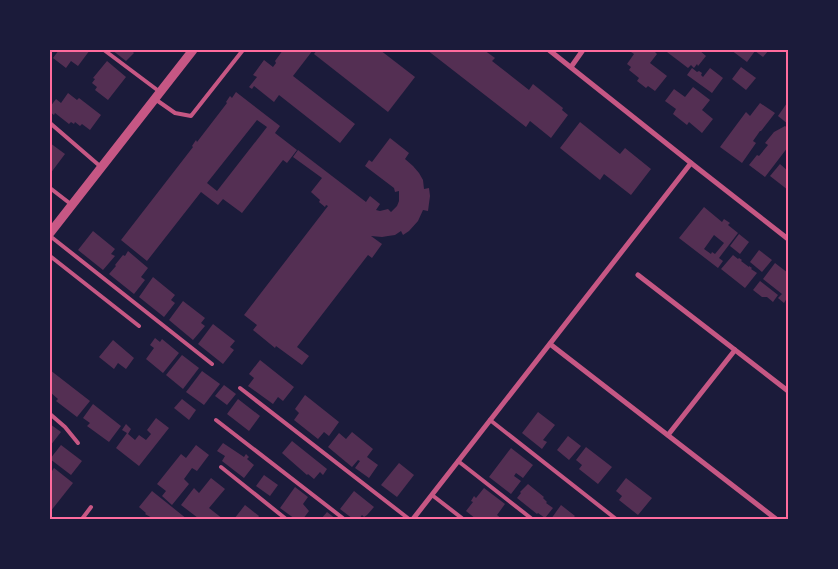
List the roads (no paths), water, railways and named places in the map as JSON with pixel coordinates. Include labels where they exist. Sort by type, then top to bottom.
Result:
[{"type":"street","points":[[549,50],[788,239]]},
{"type":"street","points":[[571,67],[583,50]]},
{"type":"street","points":[[50,234],[189,52]]},
{"type":"street","points":[[411,519],[432,495],[691,163]]},
{"type":"street","points":[[638,275],[788,391]]},
{"type":"street","points":[[550,344],[776,519]]},
{"type":"street","points":[[668,435],[735,350]]},
{"type":"lane","points":[[104,50],[175,113],[191,116],[243,50]]},
{"type":"lane","points":[[50,123],[101,167]]},
{"type":"lane","points":[[50,188],[72,205]]},
{"type":"lane","points":[[50,234],[212,364]]},
{"type":"lane","points":[[50,256],[139,326]]},
{"type":"lane","points":[[240,388],[411,519]]},
{"type":"lane","points":[[50,414],[78,442]]},
{"type":"lane","points":[[216,420],[344,519]]},
{"type":"lane","points":[[490,420],[616,519]]},
{"type":"lane","points":[[458,461],[532,519]]},
{"type":"lane","points":[[221,467],[286,519]]},
{"type":"lane","points":[[432,495],[463,519]]},
{"type":"lane","points":[[82,519],[91,507]]}]
